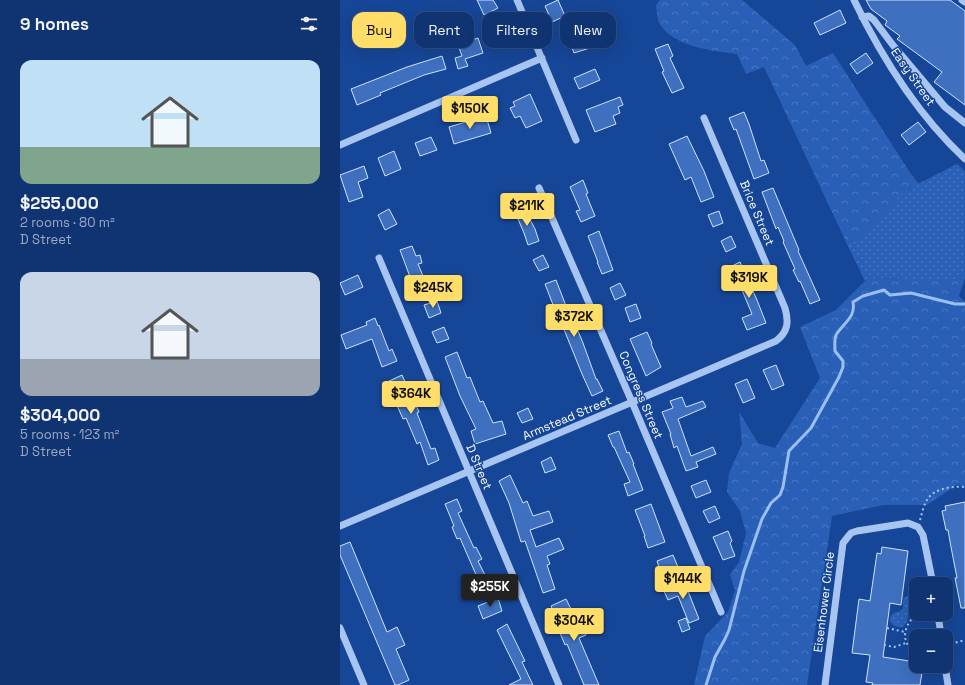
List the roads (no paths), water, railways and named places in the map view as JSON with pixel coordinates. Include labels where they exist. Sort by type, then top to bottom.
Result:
[{"type":"street","points":[[517,0],[576,140]]},
{"type":"street","name":"Easy Street","points":[[854,0],[862,17],[888,61],[914,99],[936,128],[965,159]]},
{"type":"street","points":[[862,17],[872,17],[892,44],[945,107],[965,123]]},
{"type":"street","points":[[340,146],[542,58]]},
{"type":"street","name":"Brice Street","points":[[704,118],[781,297],[788,317]]},
{"type":"street","name":"Congress Street","points":[[539,188],[721,612]]},
{"type":"street","name":"D Street","points":[[379,258],[559,685]]},
{"type":"street","name":"Armstead Street","points":[[340,526],[776,341],[786,330],[788,317]]},
{"type":"street","name":"Eisenhower Circle","points":[[825,685],[843,543],[851,533],[908,523],[918,527],[923,535],[931,577]]},
{"type":"street","points":[[340,628],[364,685]]},
{"type":"street","points":[[946,673],[948,685]]},
{"type":"waterway","points":[[706,685],[715,657],[729,630],[744,571],[762,519],[771,503],[780,495],[783,487],[789,451],[811,428],[843,367],[843,361],[835,351],[835,339],[836,335],[853,312],[853,302],[863,296],[884,290],[890,295],[911,293],[955,304],[965,304]]}]
